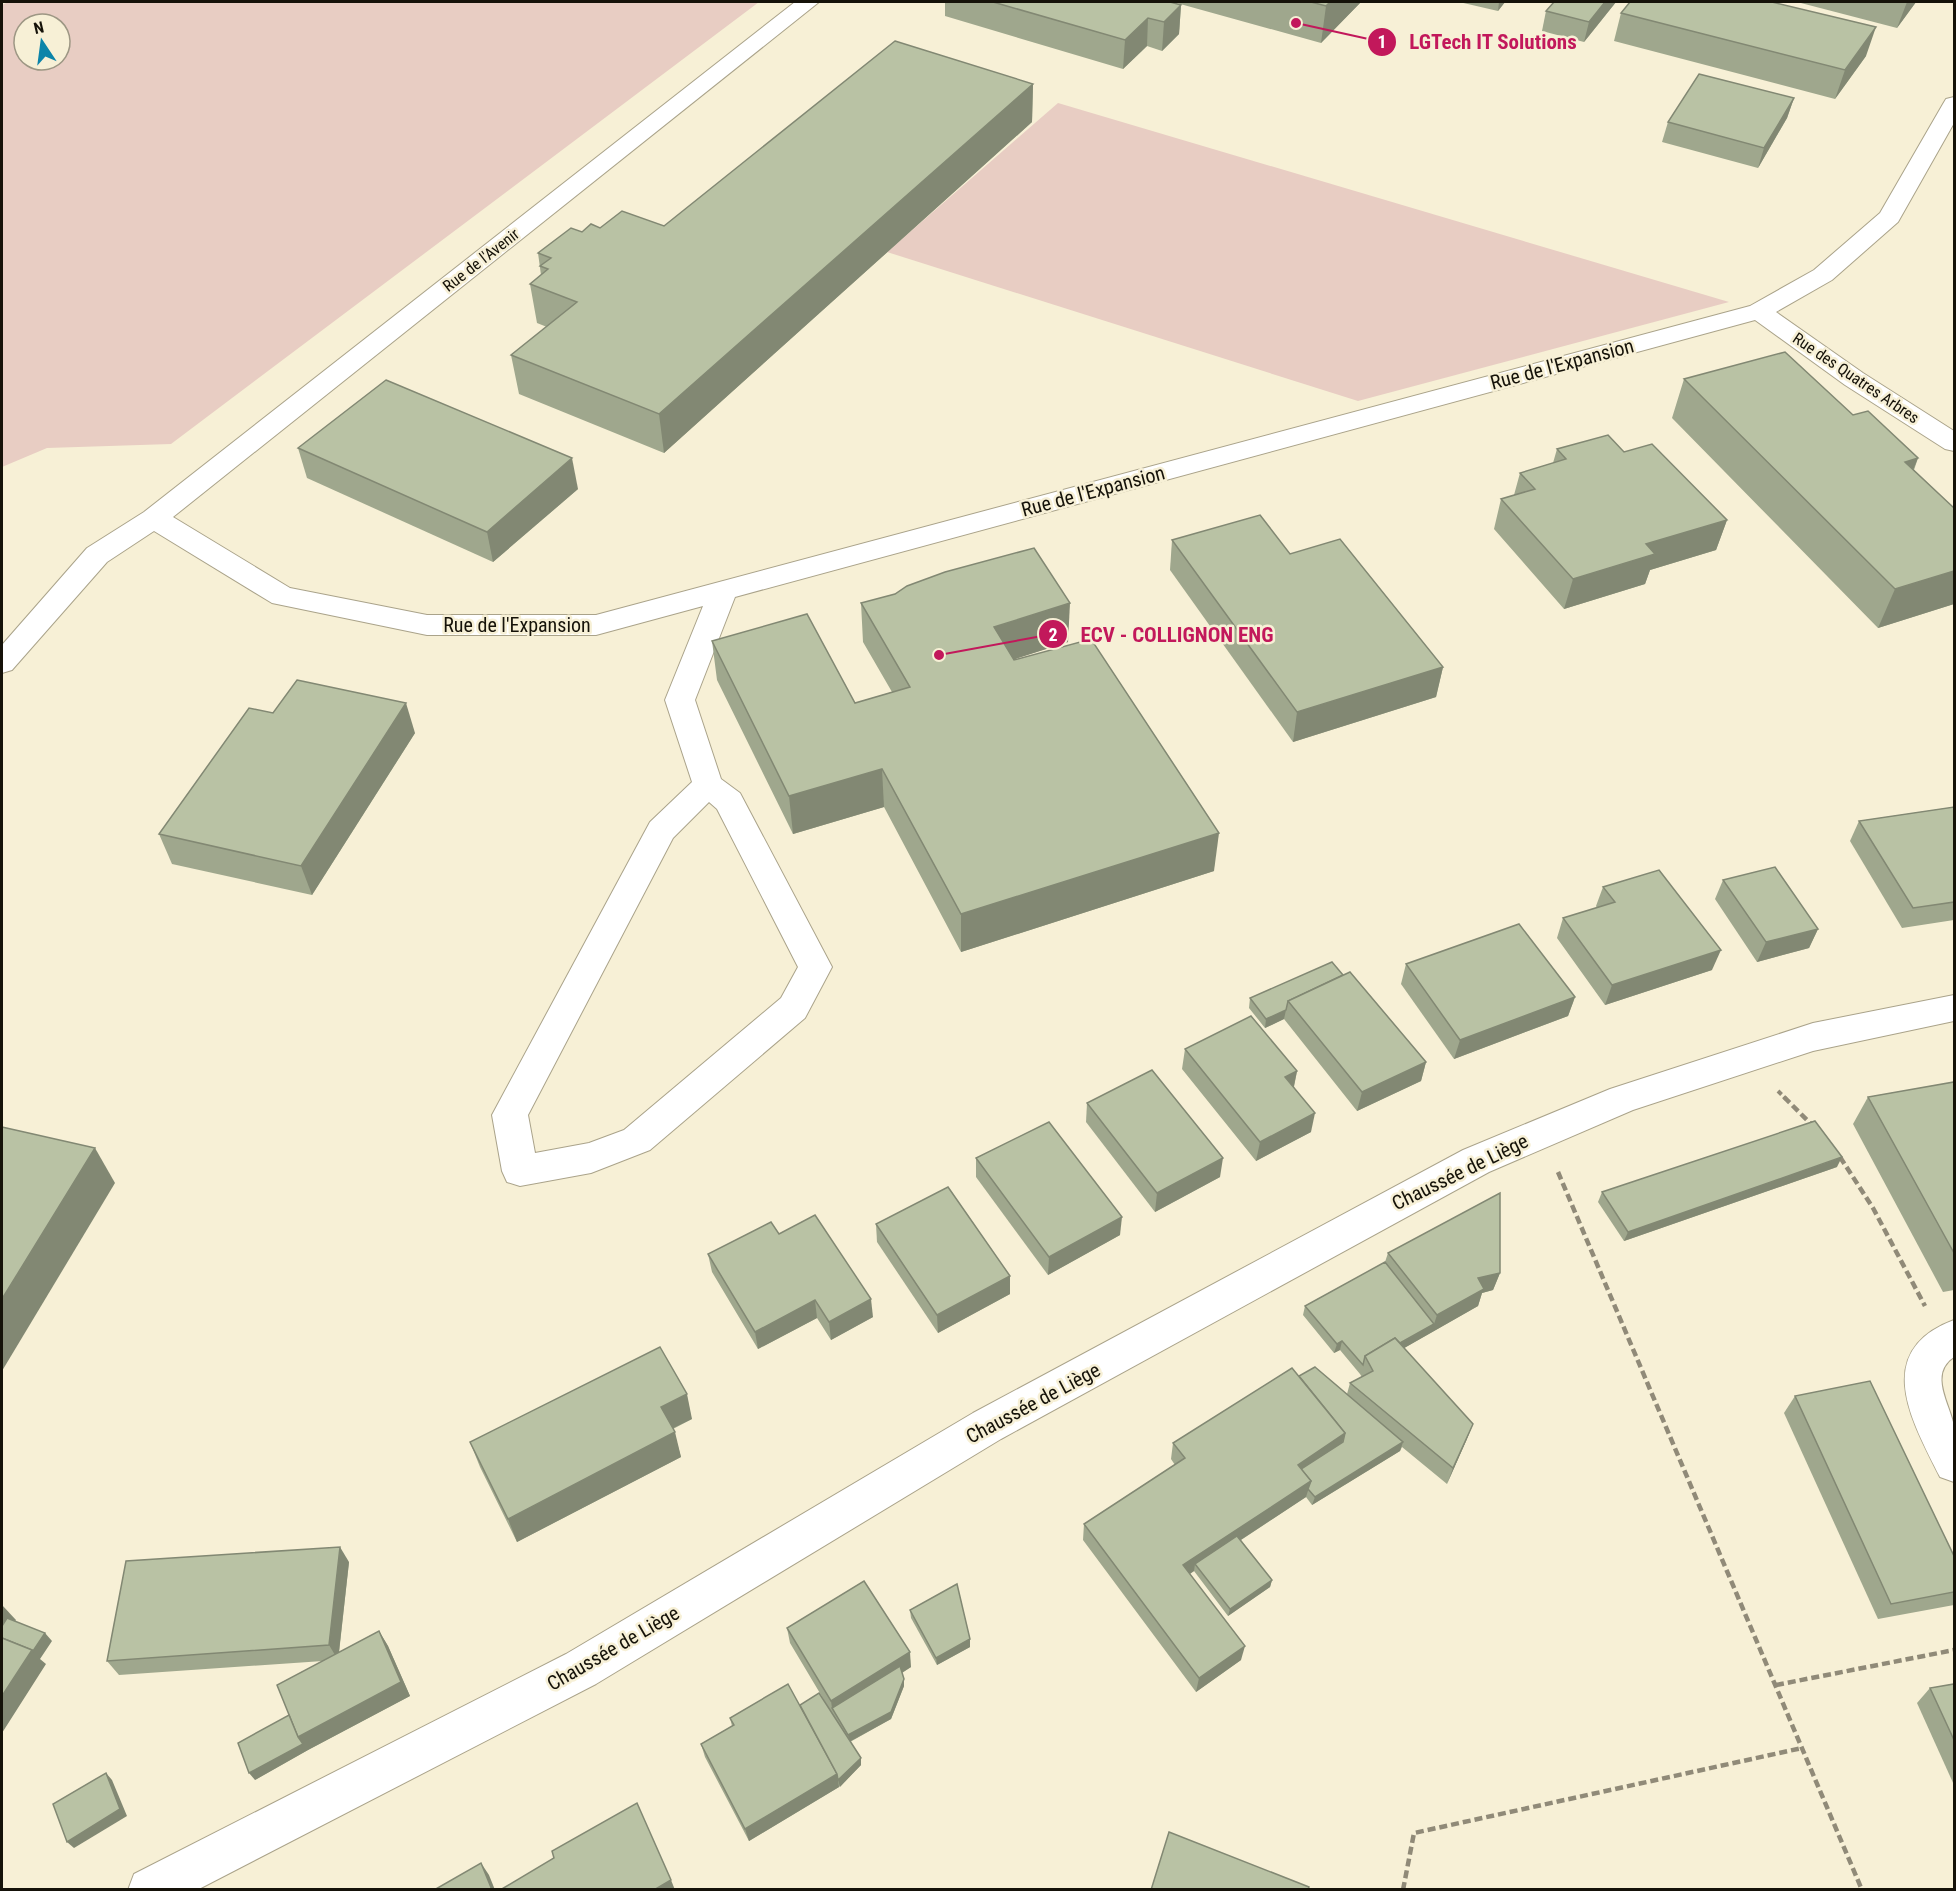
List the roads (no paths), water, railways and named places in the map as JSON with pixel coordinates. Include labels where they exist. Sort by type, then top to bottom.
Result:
[{"type":"street","name":"Rue de l'Avenir","points":[[2,663],[97,555],[154,518],[808,2]]},
{"type":"street","name":"Rue de l'Expansion","points":[[154,518],[282,596],[427,625],[596,625],[1759,311],[1823,275],[1890,217],[1954,104]]},
{"type":"street","name":"Rue des Quatres Arbres","points":[[1759,311],[1854,380],[1954,442]]},
{"type":"street","points":[[708,785],[660,830],[510,1115],[520,1171],[591,1158],[637,1140],[793,1008],[815,967],[729,801],[708,785],[680,700],[723,591]]},
{"type":"street","name":"Chaussée de Liège","points":[[150,1890],[581,1669],[987,1426],[1476,1161],[1622,1099],[1813,1037],[1954,1008]]},
{"type":"street","points":[[1949,1339],[1928,1355],[1922,1374],[1922,1393],[1954,1464]]},
{"type":"place","name":"LGTech IT Solutions","points":[[1296,23]]},
{"type":"place","name":"ECV - COLLIGNON ENG","points":[[939,655]]}]
